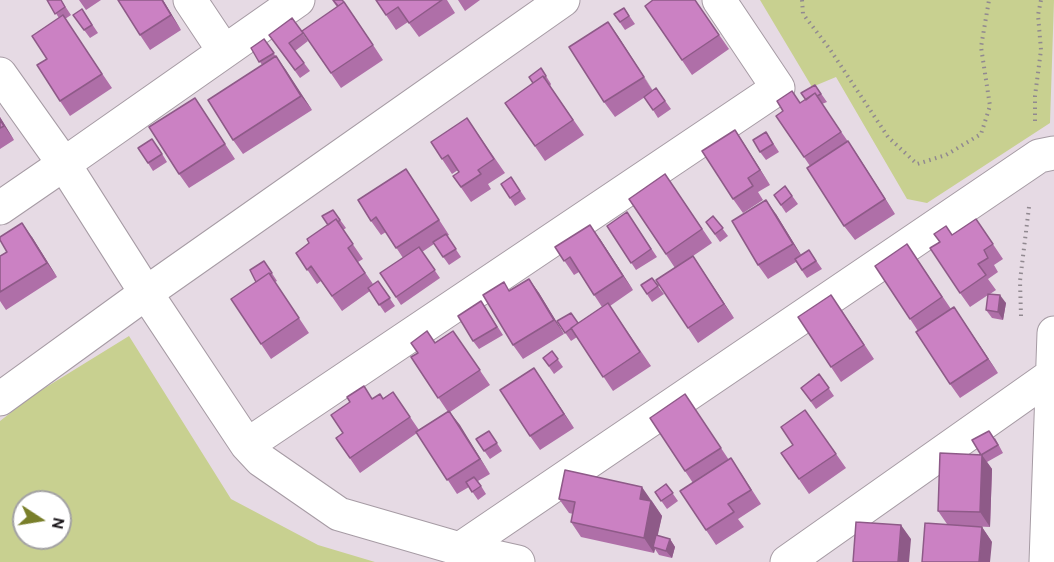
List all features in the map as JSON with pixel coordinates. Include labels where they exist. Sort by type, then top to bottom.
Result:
[{"type":"street","points":[[190,0],[224,51]]},
{"type":"street","points":[[0,208],[298,0]]},
{"type":"street","points":[[0,399],[146,293],[563,0]]},
{"type":"street","points":[[247,445],[778,88],[719,0]]},
{"type":"street","points":[[0,74],[64,164],[247,445],[261,460],[339,514],[460,549],[518,562]]},
{"type":"street","points":[[460,549],[1044,156]]},
{"type":"street","points":[[1046,562],[1054,333]]},
{"type":"street","points":[[787,562],[1053,375]]},
{"type":"path","points":[[802,0],[802,14],[829,48],[888,137],[917,164],[946,155],[981,134],[990,106],[981,47],[989,0]]},
{"type":"path","points":[[1022,327],[1020,281],[1044,156],[1035,96],[1041,50],[1038,15],[1041,0]]},
{"type":"green space","points":[[760,0],[1054,0],[1050,123],[927,203],[907,199],[836,77],[812,87]]},
{"type":"green space","points":[[129,336],[231,499],[318,545],[375,562],[0,562],[0,421],[35,394]]},
{"type":"building","points":[[47,0],[61,0],[65,7],[55,14]]},
{"type":"building","points":[[118,0],[162,0],[171,15],[140,35]]},
{"type":"building","points":[[333,0],[342,0],[344,2],[338,6]]},
{"type":"building","points":[[376,0],[442,0],[409,23],[398,7],[386,15]]},
{"type":"building","points":[[653,0],[695,0],[719,35],[682,60],[645,6]]},
{"type":"building","points":[[344,2],[373,45],[331,73],[302,31]]},
{"type":"building","points":[[624,8],[629,16],[620,22],[614,14]]},
{"type":"building","points":[[82,9],[92,25],[84,30],[73,15]]},
{"type":"building","points":[[63,15],[102,74],[60,101],[37,65],[47,59],[32,36]]},
{"type":"building","points":[[292,18],[303,33],[289,43],[304,63],[295,70],[269,35]]},
{"type":"building","points":[[608,22],[644,77],[604,102],[569,47]]},
{"type":"building","points":[[264,39],[274,53],[259,62],[251,48]]},
{"type":"building","points":[[276,56],[301,96],[233,140],[208,100]]},
{"type":"building","points":[[541,68],[546,76],[533,83],[529,77]]},
{"type":"building","points":[[543,76],[573,120],[535,146],[505,103]]},
{"type":"building","points":[[815,85],[821,94],[817,96],[815,93],[806,100],[801,93]]},
{"type":"building","points":[[656,88],[665,101],[653,110],[644,97]]},
{"type":"building","points":[[792,91],[800,103],[815,93],[841,132],[804,157],[776,116],[783,111],[777,101]]},
{"type":"building","points":[[195,98],[225,144],[179,174],[149,127]]},
{"type":"building","points":[[467,118],[494,159],[478,170],[481,174],[461,187],[453,176],[459,172],[448,155],[442,159],[431,142]]},
{"type":"building","points":[[735,130],[760,170],[748,178],[753,186],[733,199],[702,151]]},
{"type":"building","points":[[766,132],[773,144],[760,152],[753,140]]},
{"type":"building","points":[[152,139],[162,154],[148,163],[138,148]]},
{"type":"building","points":[[848,141],[885,199],[844,226],[807,168]]},
{"type":"building","points":[[406,169],[439,220],[396,248],[376,217],[371,221],[358,200]]},
{"type":"building","points":[[665,174],[702,229],[666,254],[629,199]]},
{"type":"building","points":[[511,177],[520,191],[510,198],[501,184]]},
{"type":"building","points":[[785,186],[792,196],[781,205],[774,195]]},
{"type":"building","points":[[766,200],[793,244],[758,265],[732,221]]},
{"type":"building","points":[[333,210],[340,220],[338,222],[336,219],[328,225],[322,216]]},
{"type":"building","points":[[627,212],[651,249],[631,263],[607,226]]},
{"type":"building","points":[[713,216],[723,228],[715,234],[706,222]]},
{"type":"building","points":[[336,219],[353,244],[348,248],[365,273],[332,296],[311,266],[307,270],[296,253],[309,243],[307,239]]},
{"type":"building","points":[[976,219],[993,244],[984,250],[988,258],[978,264],[986,275],[960,293],[930,248],[940,242],[934,234],[946,226],[952,235]]},
{"type":"building","points":[[22,223],[47,263],[0,292],[0,256],[7,252],[0,237]]},
{"type":"building","points":[[590,225],[623,276],[594,295],[570,257],[564,261],[555,247]]},
{"type":"building","points":[[446,234],[456,249],[443,257],[433,242]]},
{"type":"building","points":[[907,244],[942,297],[910,319],[875,266]]},
{"type":"building","points":[[419,247],[435,270],[396,297],[380,273]]},
{"type":"building","points":[[809,250],[816,261],[802,270],[795,259]]},
{"type":"building","points":[[693,256],[724,304],[688,328],[656,280]]},
{"type":"building","points":[[264,261],[272,273],[256,282],[250,270]]},
{"type":"building","points":[[269,273],[299,318],[261,344],[231,299]]},
{"type":"building","points":[[652,278],[658,286],[647,294],[641,285]]},
{"type":"building","points":[[529,279],[554,320],[513,345],[483,295],[504,282],[509,291]]},
{"type":"building","points":[[378,281],[390,298],[379,305],[368,288]]},
{"type":"building","points":[[988,294],[1000,295],[998,312],[986,310]]},
{"type":"building","points":[[831,295],[864,345],[831,367],[798,317]]},
{"type":"building","points":[[481,301],[497,327],[473,341],[458,316]]},
{"type":"building","points":[[608,303],[640,352],[603,377],[571,328]]},
{"type":"building","points":[[954,307],[988,359],[950,384],[916,332]]},
{"type":"building","points":[[571,313],[578,323],[565,333],[557,321]]},
{"type":"building","points":[[427,331],[435,343],[453,331],[480,370],[438,398],[411,357],[418,353],[411,343]]},
{"type":"building","points":[[552,351],[558,359],[549,366],[543,358]]},
{"type":"building","points":[[534,368],[564,414],[530,436],[500,390]]},
{"type":"building","points":[[819,374],[829,388],[811,401],[801,388]]},
{"type":"building","points":[[364,386],[372,399],[380,394],[383,399],[393,392],[410,417],[350,458],[336,438],[343,433],[331,415],[350,402],[347,397]]},
{"type":"building","points":[[685,394],[721,448],[685,471],[650,418]]},
{"type":"building","points":[[805,410],[836,454],[799,479],[781,453],[793,445],[781,427]]},
{"type":"building","points":[[449,411],[480,459],[447,480],[416,432]]},
{"type":"building","points":[[489,431],[497,443],[484,451],[476,439]]},
{"type":"building","points":[[989,431],[998,445],[981,455],[972,440]]},
{"type":"building","points":[[940,453],[982,455],[980,512],[938,511]]},
{"type":"building","points":[[731,458],[751,490],[728,504],[734,512],[706,530],[680,491]]},
{"type":"building","points":[[565,470],[642,487],[640,499],[651,501],[644,538],[571,522],[575,502],[559,499]]},
{"type":"building","points":[[474,477],[481,486],[472,492],[466,482]]},
{"type":"building","points":[[666,484],[673,493],[661,501],[655,492]]},
{"type":"building","points":[[856,522],[901,525],[898,562],[853,562]]},
{"type":"building","points":[[925,523],[982,527],[979,562],[922,562]]},
{"type":"building","points":[[656,535],[670,539],[666,551],[653,547]]}]
